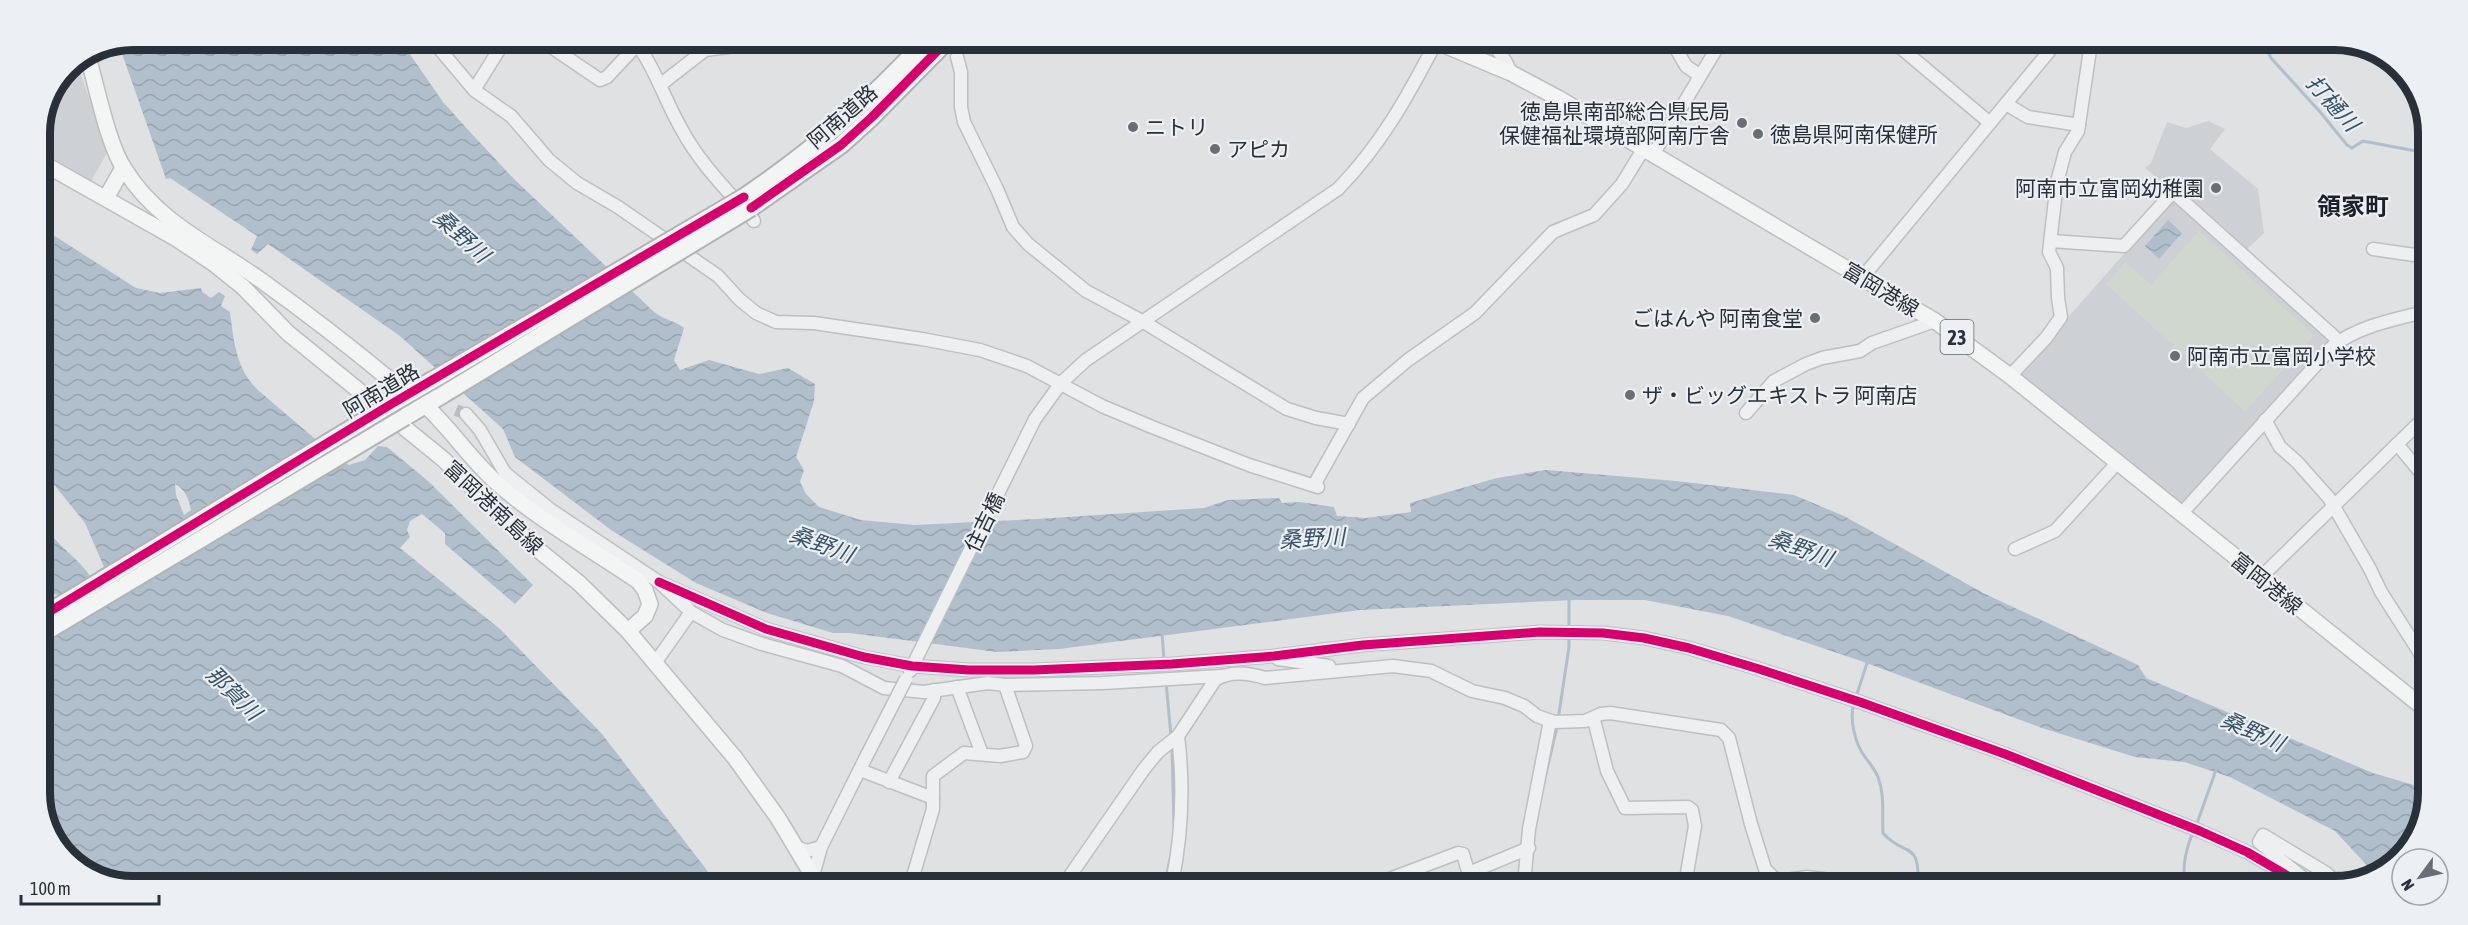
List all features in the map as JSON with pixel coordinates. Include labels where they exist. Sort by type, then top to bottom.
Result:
[{"type":"highway","name":"阿南道路","points":[[50,611],[431,381],[750,209],[796,162],[832,133],[917,49]]},
{"type":"highway","name":"阿南道路","points":[[50,629],[750,209],[840,145],[939,49]]},
{"type":"main road","name":"富岡港線","points":[[1454,49],[1511,73],[1649,151],[1935,321],[2010,376],[2418,703]]},
{"type":"main road","points":[[89,61],[123,168],[152,205],[175,224],[262,280],[389,379],[411,393]]},
{"type":"main road","name":"富岡港南島線","points":[[50,167],[177,239],[243,287],[288,333],[443,459],[536,548],[579,583],[628,631],[735,758],[778,818],[813,876]]},
{"type":"main road","points":[[106,198],[123,168]]},
{"type":"main road","points":[[425,405],[505,489],[562,531],[638,581],[645,590],[650,604],[645,616],[628,631]]},
{"type":"street","points":[[440,49],[474,90],[511,117],[549,160],[577,183],[618,207],[718,276],[739,299],[756,313],[776,322],[814,323],[912,337],[980,350],[1027,366],[1059,386],[1152,428],[1249,465],[1316,486],[1364,398],[1407,360],[1475,314],[1553,232],[1594,215],[1649,151],[1716,49]]},
{"type":"street","points":[[474,90],[499,49]]},
{"type":"street","points":[[554,49],[600,80],[607,77],[629,49]]},
{"type":"street","points":[[639,49],[660,85],[682,132],[714,176],[750,209]]},
{"type":"street","points":[[660,85],[705,50],[713,49]]},
{"type":"street","name":"住吉橋","points":[[815,876],[820,847],[1026,438],[1059,386],[1086,360],[1338,189],[1368,157],[1396,116],[1433,49]]},
{"type":"street","points":[[1497,49],[1511,73]]},
{"type":"street","points":[[1676,49],[1686,66],[1699,75]]},
{"type":"street","points":[[1901,49],[1990,123]]},
{"type":"street","points":[[1862,278],[2051,49]]},
{"type":"street","points":[[2010,376],[2046,338],[2061,317],[2057,268],[2049,252],[2057,182],[2062,160],[2079,125],[2090,49]]},
{"type":"street","points":[[957,57],[961,72],[959,86],[964,122],[1013,227],[1028,244],[1086,291],[1142,321],[1287,409],[1316,418],[1349,424]]},
{"type":"street","points":[[2006,104],[2028,117],[2079,125]]},
{"type":"street","points":[[2051,241],[2124,246],[2173,192],[2339,341]]},
{"type":"street","points":[[2373,249],[2418,256]]},
{"type":"street","points":[[2182,513],[2339,341],[2348,334],[2418,314]]},
{"type":"street","points":[[1746,413],[1774,381],[1806,364],[1822,358],[1860,351],[1872,344],[1935,321]]},
{"type":"street","points":[[466,414],[480,430],[505,473],[552,510],[659,582],[691,612],[723,630],[762,644],[842,666],[884,688],[924,692],[988,683],[1005,685],[1156,681],[1249,672],[1265,678],[1393,666],[1431,671],[1472,691],[1514,702],[1555,722],[1592,719],[1610,712],[1721,730],[1729,738],[1765,869],[1772,876]]},
{"type":"street","points":[[2265,420],[2280,447],[2297,462],[2333,506],[2381,592],[2418,650]]},
{"type":"street","points":[[2260,578],[2418,424]]},
{"type":"street","points":[[2397,444],[2418,469]]},
{"type":"street","points":[[2015,549],[2055,531],[2118,462]]},
{"type":"street","points":[[659,582],[766,629],[864,657],[914,663],[1034,670],[1155,665],[1274,656],[1363,645],[1540,632],[1603,633],[1666,643],[1759,669],[1860,702],[2005,754],[2200,831],[2247,852],[2288,876]]},
{"type":"street","points":[[655,663],[691,612]]},
{"type":"street","points":[[1274,656],[1281,660],[1323,666],[1343,665],[1353,669]]},
{"type":"street","points":[[1070,876],[1144,768],[1174,739],[1208,688],[1221,676]]},
{"type":"street","points":[[913,876],[933,809],[933,776],[964,753],[1018,754],[1023,752],[1026,746],[1005,685]]},
{"type":"street","points":[[957,687],[982,754]]},
{"type":"street","points":[[889,782],[934,698],[934,690]]},
{"type":"street","points":[[1592,719],[1607,771],[1625,808],[1688,807],[1692,810],[1695,826],[1687,876]]},
{"type":"street","points":[[1525,876],[1530,829],[1555,722]]},
{"type":"street","points":[[1173,876],[1182,785],[1174,739]]},
{"type":"street","points":[[863,764],[889,782],[933,798]]},
{"type":"street","points":[[2302,876],[2259,842],[2263,835],[2330,876]]},
{"type":"street","points":[[796,847],[807,851],[820,847]]},
{"type":"street","points":[[1397,876],[1458,853],[1463,854],[1467,868],[1471,872],[1529,848]]},
{"type":"shaded area","points":[[79,70],[108,151],[90,183],[50,161],[51,116],[56,100],[63,86]]},
{"type":"shaded area","name":"阿南市立富岡幼稚園","points":[[2208,121],[2225,129],[2210,149],[2258,189],[2264,233],[2244,252],[2145,168],[2151,163],[2167,122],[2186,128]]},
{"type":"shaded area","name":"阿南市立富岡小学校","points":[[2174,197],[2332,340],[2184,505],[2019,373]]},
{"type":"shaded area","points":[[2199,231],[2314,335],[2245,411],[2106,284],[2125,262],[2151,285]]},
{"type":"water","name":"桑野川","points":[[406,49],[443,102],[514,179],[653,311],[684,328],[674,360],[680,370],[709,360],[759,374],[788,368],[815,384],[814,401],[796,457],[804,470],[800,482],[806,494],[819,507],[861,520],[914,525],[1204,508],[1228,500],[1279,498],[1282,503],[1300,502],[1334,507],[1337,516],[1366,518],[1411,512],[1410,503],[1497,478],[1546,470],[1676,481],[1794,495],[1844,516],[1985,594],[2138,665],[2146,678],[2373,773],[2418,786],[2417,809],[2401,843],[2397,847],[2390,847],[2390,855],[2369,868],[2335,831],[2230,777],[2184,762],[2135,757],[2042,728],[1861,661],[1728,616],[1645,600],[1575,600],[1360,610],[1059,649],[997,652],[850,633],[833,633],[767,613],[696,583],[611,530],[515,457],[503,429],[400,336],[268,244],[257,254],[251,250],[257,236],[170,178],[166,179],[121,50]]},
{"type":"water","points":[[2168,220],[2182,233],[2159,259],[2145,246]]},
{"type":"water","name":"那賀川","points":[[50,233],[136,288],[160,293],[201,288],[202,292],[211,298],[219,292],[225,296],[221,306],[230,312],[237,355],[241,365],[251,383],[259,391],[341,461],[349,465],[365,460],[378,446],[387,447],[428,481],[533,585],[515,604],[445,544],[445,533],[422,514],[410,521],[407,530],[410,537],[400,548],[501,630],[602,734],[711,876],[132,876],[116,874],[96,867],[82,858],[67,843],[54,819],[50,798],[50,600],[58,595],[50,593],[50,532],[90,576],[104,567],[85,523],[50,480]],"holes":[[[175,484],[186,495],[191,510],[184,515],[176,495]]]},
{"type":"waterway","name":"打樋川","points":[[2266,49],[2271,58],[2347,145],[2352,148],[2363,141],[2418,151]]},
{"type":"waterway","points":[[1569,599],[1569,628]]},
{"type":"waterway","points":[[1162,632],[1164,661]]},
{"type":"waterway","points":[[1558,720],[1569,635]]},
{"type":"waterway","points":[[1856,697],[1868,660]]},
{"type":"waterway","points":[[1166,682],[1171,736]]},
{"type":"waterway","points":[[1854,703],[1852,716],[1856,738],[1861,752],[1875,771],[1880,784],[1883,833],[1913,854],[1918,876]]},
{"type":"waterway","points":[[1544,782],[1557,727]]},
{"type":"waterway","points":[[1172,745],[1174,825]]},
{"type":"waterway","points":[[2196,826],[2216,770]]},
{"type":"waterway","points":[[2184,876],[2184,866],[2193,832]]},
{"type":"waterway","points":[[1166,876],[1170,859]]},
{"type":"tunnel","points":[[456,410],[466,414]]},
{"type":"cycle path","points":[[751,208],[841,145],[939,49]]},
{"type":"cycle path","points":[[50,611],[393,403],[744,197]]},
{"type":"cycle path","points":[[659,582],[766,629],[864,657],[912,666],[969,670],[1034,670],[1172,664],[1274,656],[1363,645],[1540,632],[1603,633],[1644,638],[1689,648],[1759,669],[2005,754],[2200,831],[2247,852],[2288,876]]},
{"type":"place","name":"徳島県南部総合県民局 保健福祉環境部阿南庁舎","points":[[1742,123]]},
{"type":"place","name":"ニトリ","points":[[1133,127]]},
{"type":"place","name":"徳島県阿南保健所","points":[[1758,134]]},
{"type":"place","name":"アピカ","points":[[1215,149]]},
{"type":"place","name":"阿南市立富岡幼稚園","points":[[2216,188]]},
{"type":"place","name":"ごはんや 阿南食堂","points":[[1815,318]]},
{"type":"place","name":"阿南市立富岡小学校","points":[[2175,356]]},
{"type":"place","name":"ザ・ビッグエキストラ 阿南店","points":[[1630,395]]},
{"type":"district","name":"領家町","points":[[2353,206]]}]
